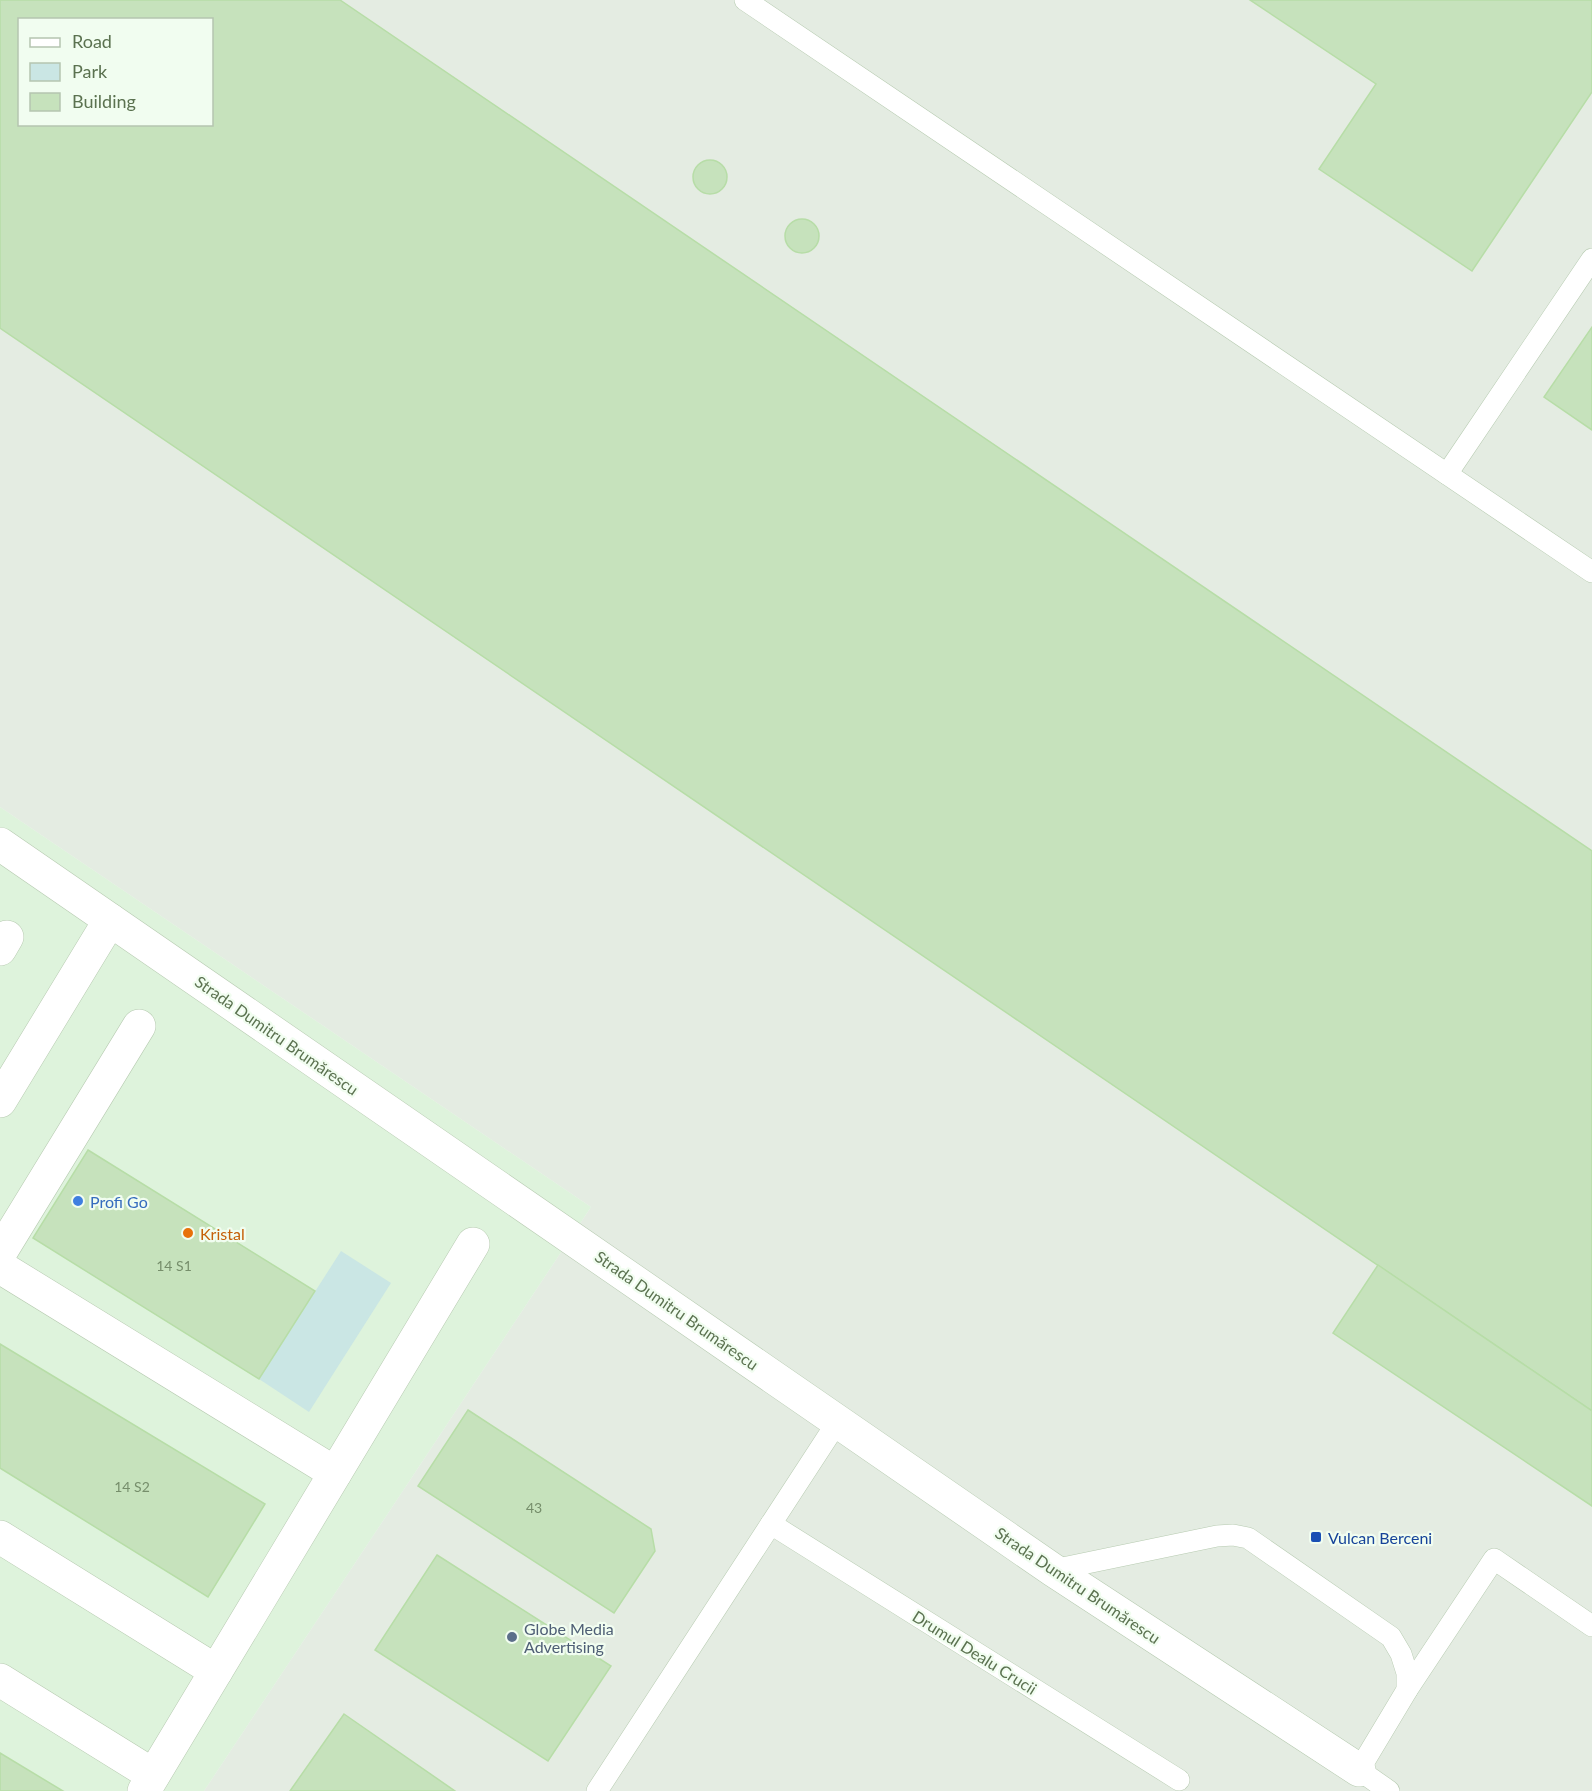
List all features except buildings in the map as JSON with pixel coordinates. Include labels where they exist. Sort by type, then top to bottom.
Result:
[{"type":"street","name":"Strada Dumitru Brumărescu","points":[[0,844],[1053,1570],[1359,1770]]},
{"type":"street","points":[[0,1101],[110,920]]},
{"type":"street","points":[[0,1253],[139,1026]]},
{"type":"street","points":[[0,1680],[148,1783],[473,1244]]},
{"type":"street","points":[[0,1267],[335,1473]]},
{"type":"street","points":[[0,1537],[216,1671]]},
{"type":"lane","points":[[745,0],[1592,572]]},
{"type":"lane","points":[[1447,474],[1592,259]]},
{"type":"lane","points":[[597,1791],[838,1421]]},
{"type":"lane","name":"Drumul Dealu Crucii","points":[[771,1524],[1179,1780]]},
{"type":"lane","points":[[1053,1570],[1217,1536],[1233,1535],[1248,1538],[1391,1637],[1407,1673],[1407,1690]]},
{"type":"lane","points":[[1389,1791],[1359,1770],[1407,1690],[1494,1559],[1592,1626]]},
{"type":"shaded area","points":[[0,0],[1592,0],[1592,1791],[204,1791],[591,1207],[0,807]]},
{"type":"shaded area","points":[[0,807],[591,1207],[204,1791],[0,1791]]},
{"type":"green space","points":[[341,1251],[391,1283],[309,1412],[259,1379]]},
{"type":"place","name":"Profi Go","points":[[78,1201]]},
{"type":"place","name":"Kristal","points":[[188,1233]]},
{"type":"place","name":"Vulcan Berceni","points":[[1316,1537]]},
{"type":"place","name":"Globe Media Advertising","points":[[512,1637]]}]
